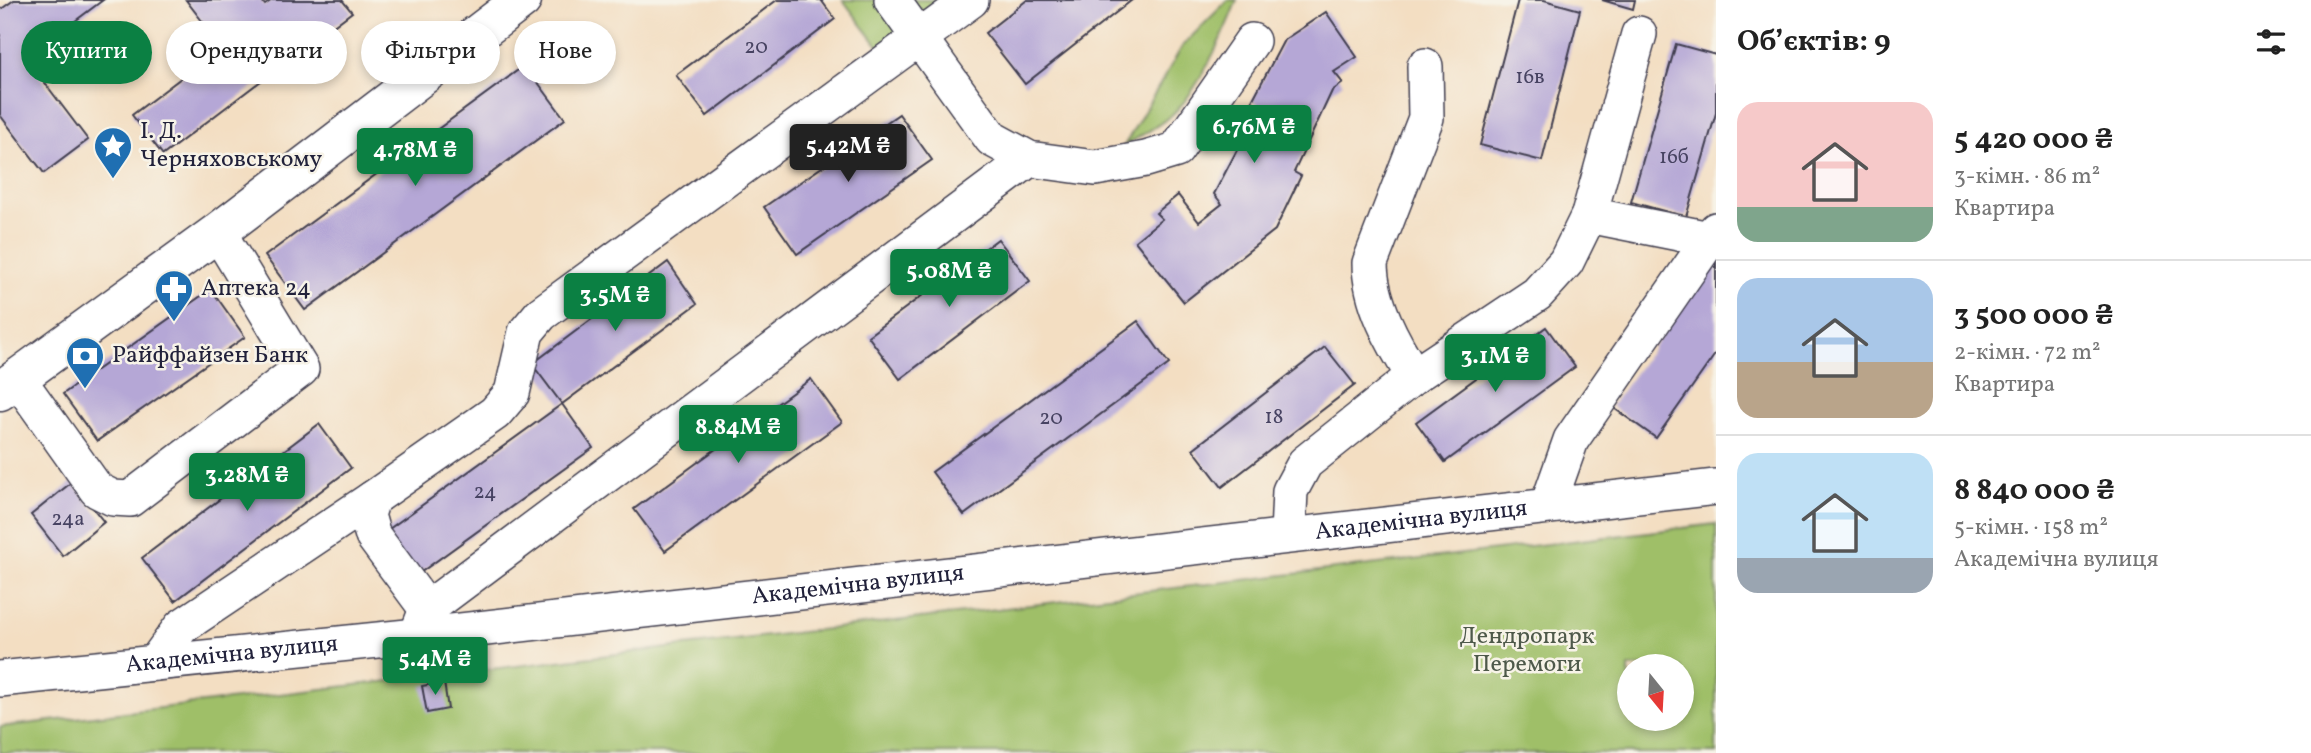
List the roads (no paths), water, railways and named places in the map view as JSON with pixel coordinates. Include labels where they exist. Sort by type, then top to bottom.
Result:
[{"type":"main road","points":[[9,385],[218,232],[522,0]]},
{"type":"street","points":[[892,0],[992,139],[1029,159],[1096,168],[1146,159],[1176,150],[1252,41]]},
{"type":"street","points":[[155,663],[181,627],[372,499],[495,412],[512,393],[526,332],[541,314],[918,36],[971,0]]},
{"type":"street","points":[[1288,535],[1290,491],[1305,463],[1414,376],[1537,294],[1566,262],[1589,215],[1639,34]]},
{"type":"street","points":[[1414,376],[1397,350],[1378,304],[1370,282],[1370,263],[1426,118],[1425,66]]},
{"type":"street","points":[[372,499],[367,515],[373,536],[422,622],[1029,159]]},
{"type":"street","points":[[1548,505],[1572,440],[1713,234],[1589,215]]},
{"type":"street","points":[[9,385],[97,490],[113,498],[130,499],[301,369],[218,232]]},
{"type":"street","name":"Академічна вулиця","points":[[0,679],[155,663],[422,622],[1288,535],[1716,487]]},
{"type":"place","name":"І. Д. Черняховському","points":[[113,180]]},
{"type":"place","name":"Аптека 24","points":[[174,323]]},
{"type":"place","name":"Райффайзен Банк","points":[[85,390]]},
{"type":"park label","name":"Дендропарк Перемоги","points":[[1527,651]]}]
